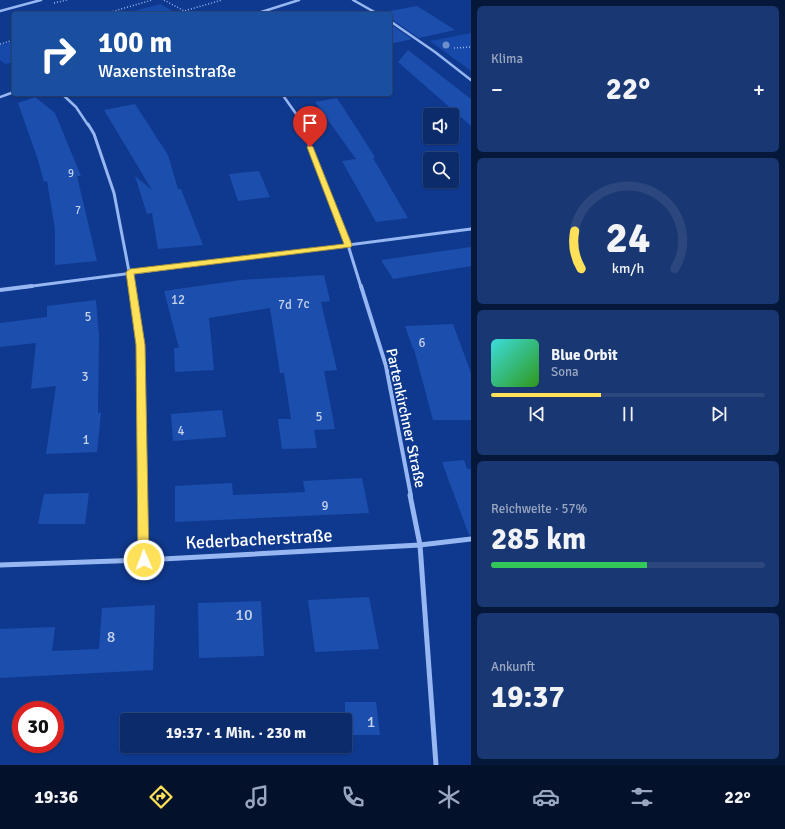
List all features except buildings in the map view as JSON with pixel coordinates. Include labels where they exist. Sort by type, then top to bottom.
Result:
[{"type":"street","points":[[0,11],[41,0]]},
{"type":"street","points":[[261,12],[300,0]]},
{"type":"street","points":[[353,0],[374,12]]},
{"type":"street","points":[[392,22],[435,52],[471,80]]},
{"type":"street","points":[[0,96],[12,93]]},
{"type":"street","points":[[64,96],[76,107],[94,134],[114,193],[130,272],[140,345],[144,560]]},
{"type":"street","name":"Partenkirchner Straße","points":[[283,96],[299,118],[348,245],[386,366],[420,544],[436,765]]},
{"type":"street","points":[[0,290],[471,229]]},
{"type":"street","name":"Kederbacherstraße","points":[[0,565],[144,560],[420,544],[471,539]]},
{"type":"path","points":[[111,12],[152,0]]},
{"type":"path","points":[[164,0],[184,12],[222,0]]},
{"type":"path","points":[[0,44],[12,41]]},
{"type":"shaded area","points":[[160,4],[172,10],[166,12],[130,12]]},
{"type":"shaded area","points":[[471,33],[471,71],[430,41]]},
{"type":"shaded area","points":[[12,42],[12,62],[5,64],[0,60],[0,45]]},
{"type":"route","points":[[144,560],[140,345],[130,272],[348,245],[310,147]]}]
